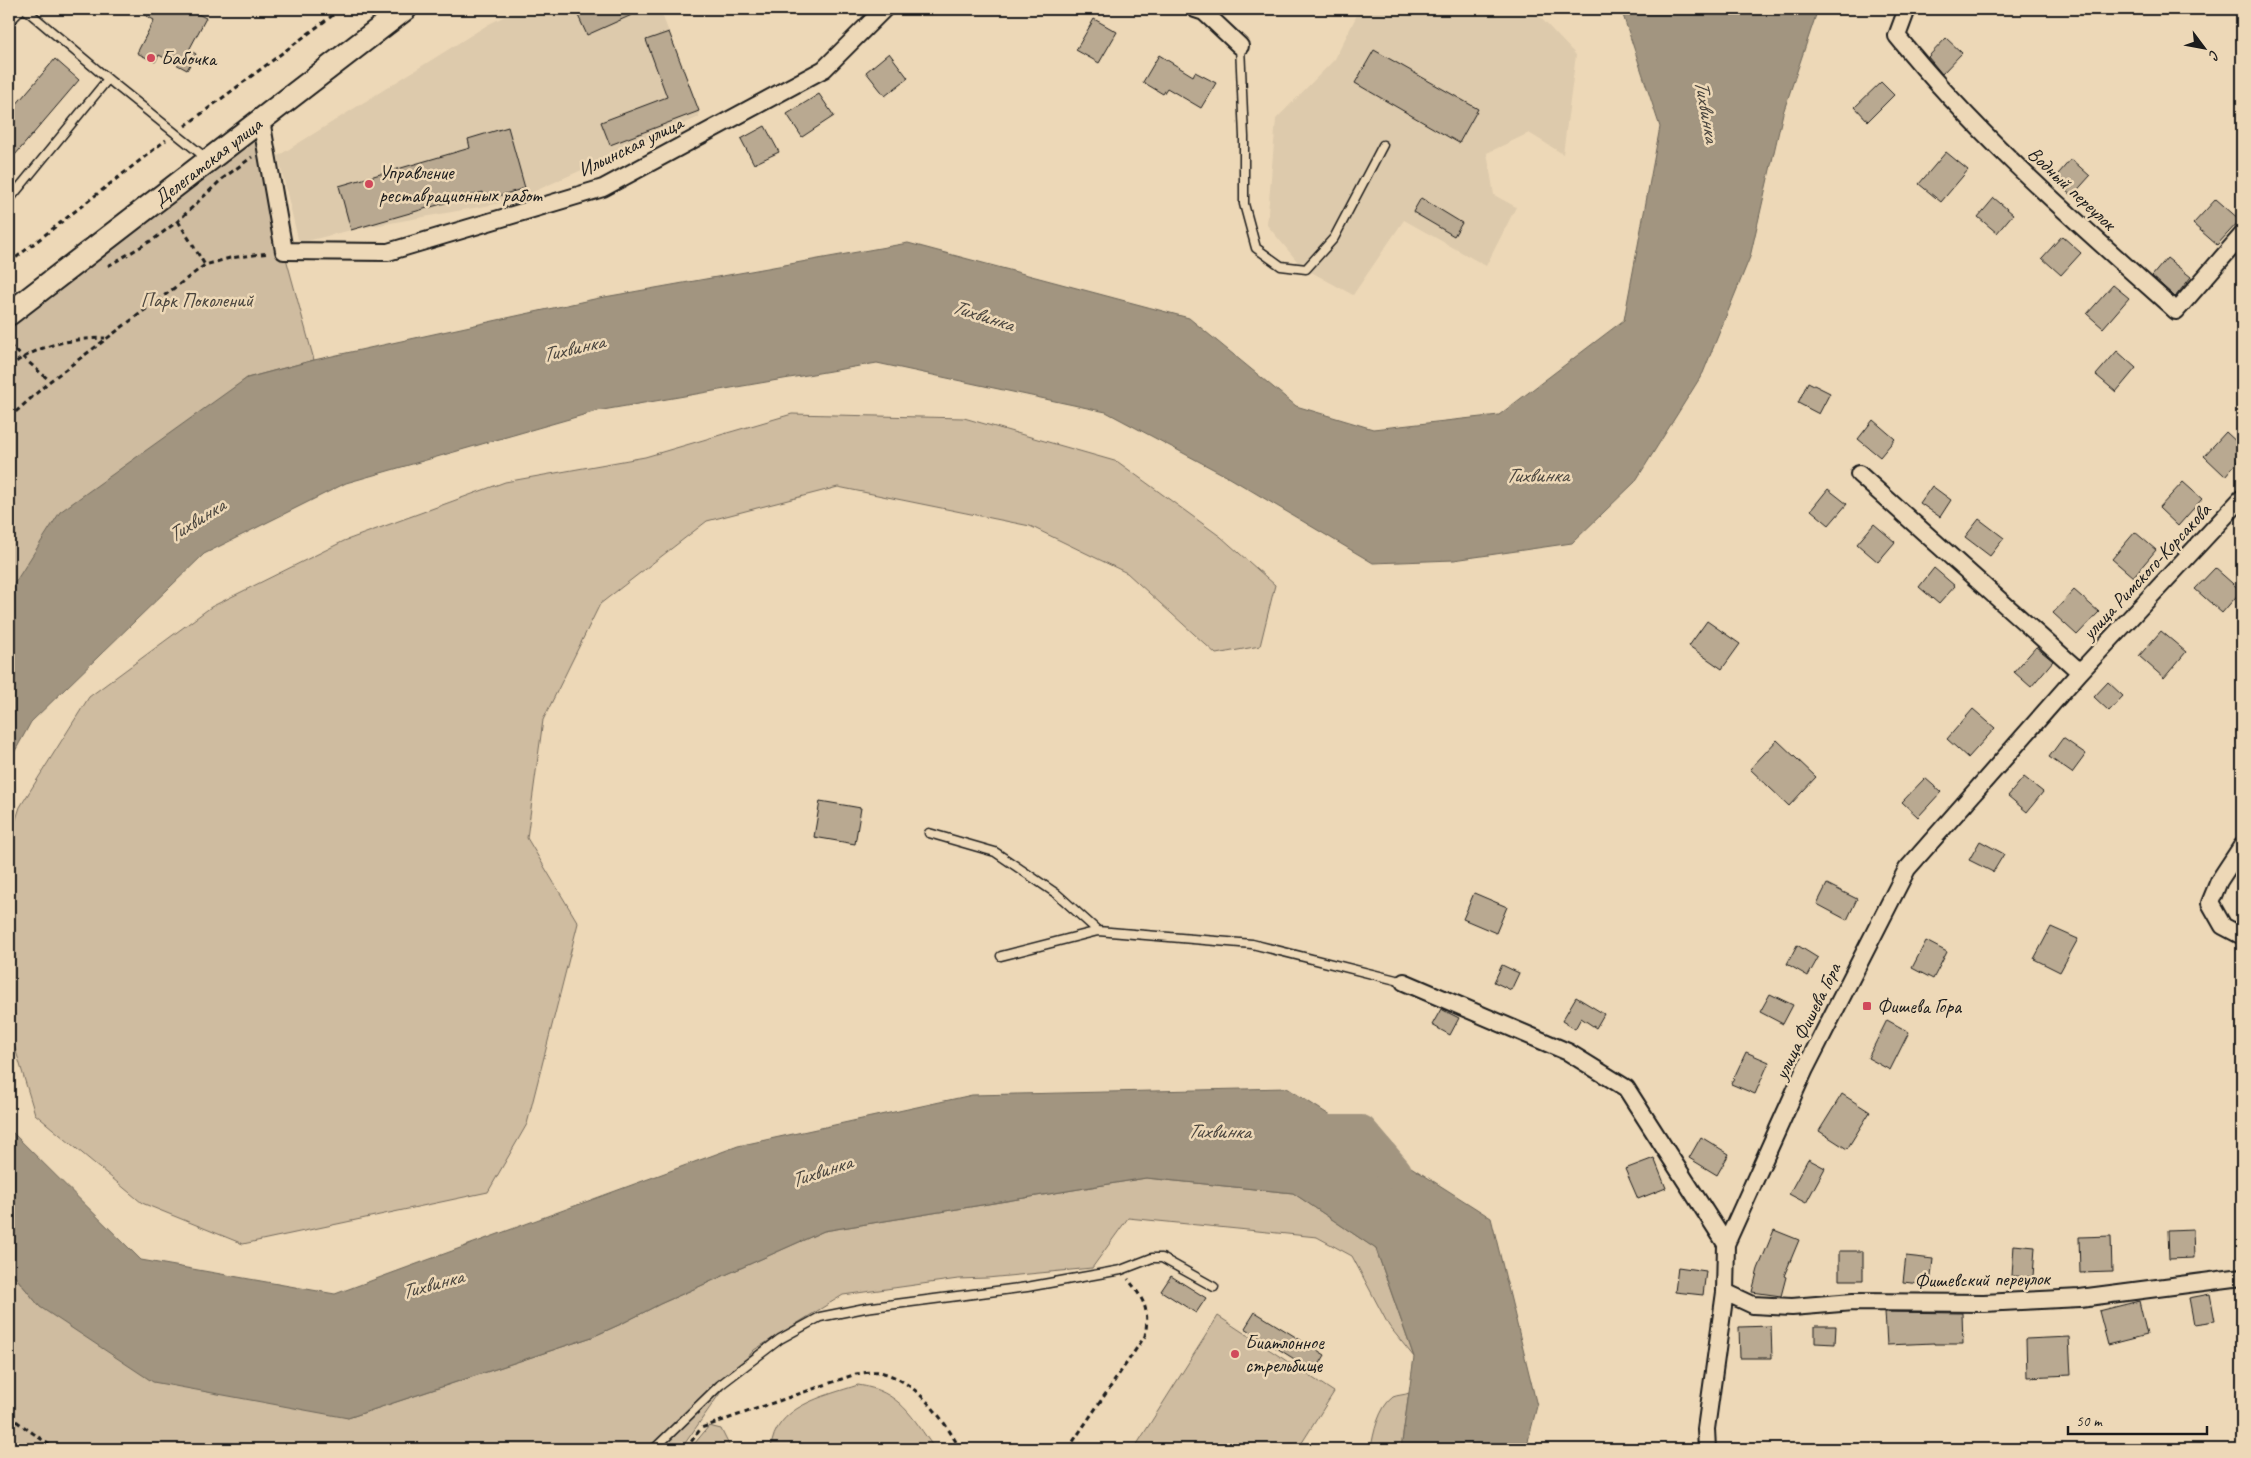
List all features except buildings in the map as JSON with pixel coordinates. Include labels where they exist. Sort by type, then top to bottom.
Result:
[{"type":"street","name":"Делегатская улица","points":[[9,314],[402,9]]},
{"type":"street","name":"Ильинская улица","points":[[284,251],[388,252],[603,188],[824,69],[884,9]]},
{"type":"street","points":[[1195,9],[1204,12],[1240,46]]},
{"type":"street","name":"Водный переулок","points":[[1907,9],[1898,36],[1920,64],[1978,128],[2066,212],[2176,311],[2242,235]]},
{"type":"street","points":[[261,120],[284,251]]},
{"type":"street","points":[[1858,474],[2080,672]]},
{"type":"street","name":"улица Римского-Корсакова","points":[[2080,672],[2242,498]]},
{"type":"street","name":"улица Фишева Гора","points":[[1707,1449],[1706,1428],[1725,1292],[1726,1244],[1805,1069],[1907,869],[2080,672]]},
{"type":"street","points":[[2242,846],[2219,881],[2210,903],[2222,926],[2242,936]]},
{"type":"street","points":[[1404,982],[1568,1052],[1626,1088],[1726,1244]]},
{"type":"street","name":"Фишевский переулок","points":[[1725,1292],[1753,1305],[1792,1307],[1852,1302],[1984,1303],[2080,1298],[2242,1277]]},
{"type":"lane","points":[[9,22],[23,9],[209,160]]},
{"type":"lane","points":[[1240,46],[1244,137],[1244,204],[1256,248],[1281,266],[1306,270],[1334,238],[1383,145]]},
{"type":"lane","points":[[9,200],[108,79]]},
{"type":"lane","points":[[929,832],[995,852],[1057,894],[1098,931]]},
{"type":"lane","points":[[1001,956],[1098,931],[1252,944],[1404,982]]},
{"type":"lane","points":[[654,1449],[720,1385],[780,1338],[820,1317],[865,1308],[1026,1286],[1121,1270],[1152,1258],[1162,1258],[1214,1287]]},
{"type":"path","points":[[107,266],[154,239],[178,221],[222,179],[266,146]]},
{"type":"path","points":[[178,221],[205,265]]},
{"type":"path","points":[[9,418],[50,381],[105,338],[205,265],[230,258],[284,251]]},
{"type":"path","points":[[9,367],[22,357],[40,348],[62,342],[105,338]]},
{"type":"path","points":[[9,344],[50,381]]},
{"type":"path","points":[[1068,1449],[1144,1336],[1148,1317],[1143,1299],[1121,1270]]},
{"type":"path","points":[[686,1449],[701,1428],[856,1374],[879,1372],[900,1381],[917,1393],[934,1409],[948,1427],[960,1449]]},
{"type":"path","points":[[9,1416],[55,1449]]},
{"type":"shaded area","points":[[519,9],[660,9],[699,111],[699,117],[513,201],[351,230],[299,243],[278,156],[489,24]]},
{"type":"shaded area","points":[[1360,9],[1518,9],[1539,16],[1576,55],[1563,154],[1529,133],[1487,153],[1494,195],[1516,207],[1486,266],[1404,220],[1353,295],[1302,267],[1267,225],[1276,119],[1335,59]]},
{"type":"green space","name":"Парк Поколений","points":[[263,129],[284,251],[314,360],[247,378],[9,592],[9,328]]},
{"type":"green space","points":[[792,414],[964,418],[1118,462],[1221,537],[1275,585],[1260,646],[1216,654],[1127,573],[1030,526],[838,487],[707,521],[600,604],[543,720],[527,838],[578,923],[527,1124],[488,1192],[243,1244],[142,1203],[35,1114],[9,1028],[9,841],[20,807],[89,697],[211,607],[344,541],[505,482],[645,457]]},
{"type":"green space","points":[[1146,1178],[1293,1193],[1376,1249],[1414,1357],[1389,1326],[1352,1256],[1317,1237],[1128,1218],[1092,1268],[958,1279],[843,1295],[754,1350],[734,1373],[681,1449],[26,1449],[9,1436],[9,1269],[40,1307],[348,1418],[592,1337],[660,1304],[824,1231]]},
{"type":"green space","name":"Биатлонное стрельбище","points":[[1218,1316],[1334,1392],[1298,1449],[1134,1449]]},
{"type":"green space","points":[[858,1385],[872,1388],[895,1399],[912,1416],[935,1449],[771,1449],[774,1434],[781,1422],[791,1413],[817,1399]]},
{"type":"green space","points":[[1409,1393],[1401,1449],[1371,1449],[1380,1414],[1388,1401],[1393,1397]]},
{"type":"green space","points":[[709,1426],[721,1429],[731,1449],[690,1449]]},
{"type":"water","name":"Тихвинка","points":[[1621,9],[1818,9],[1783,113],[1750,257],[1703,373],[1635,482],[1572,543],[1454,560],[1373,563],[1230,478],[1106,412],[877,363],[597,411],[346,483],[204,554],[31,722],[9,762],[9,592],[60,512],[247,378],[314,360],[599,298],[908,243],[1189,318],[1296,406],[1373,429],[1499,415],[1624,320],[1660,127]]},
{"type":"water","name":"Тихвинка","points":[[1287,1088],[1491,1218],[1537,1406],[1526,1449],[1401,1449],[1414,1357],[1376,1249],[1293,1193],[1146,1178],[824,1231],[660,1304],[592,1337],[348,1418],[153,1382],[40,1307],[9,1269],[9,1129],[141,1260],[335,1294],[738,1146],[972,1095]]},
{"type":"waterway","name":"Тихвинка","points":[[1311,1132],[1361,1132],[1395,1172]]},
{"type":"place","name":"Бабочка","points":[[151,58]]},
{"type":"place","name":"Управление реставрационных работ","points":[[369,184]]},
{"type":"place","name":"Фишева Гора","points":[[1867,1006]]},
{"type":"place","name":"Биатлонное стрельбище","points":[[1235,1354]]}]
